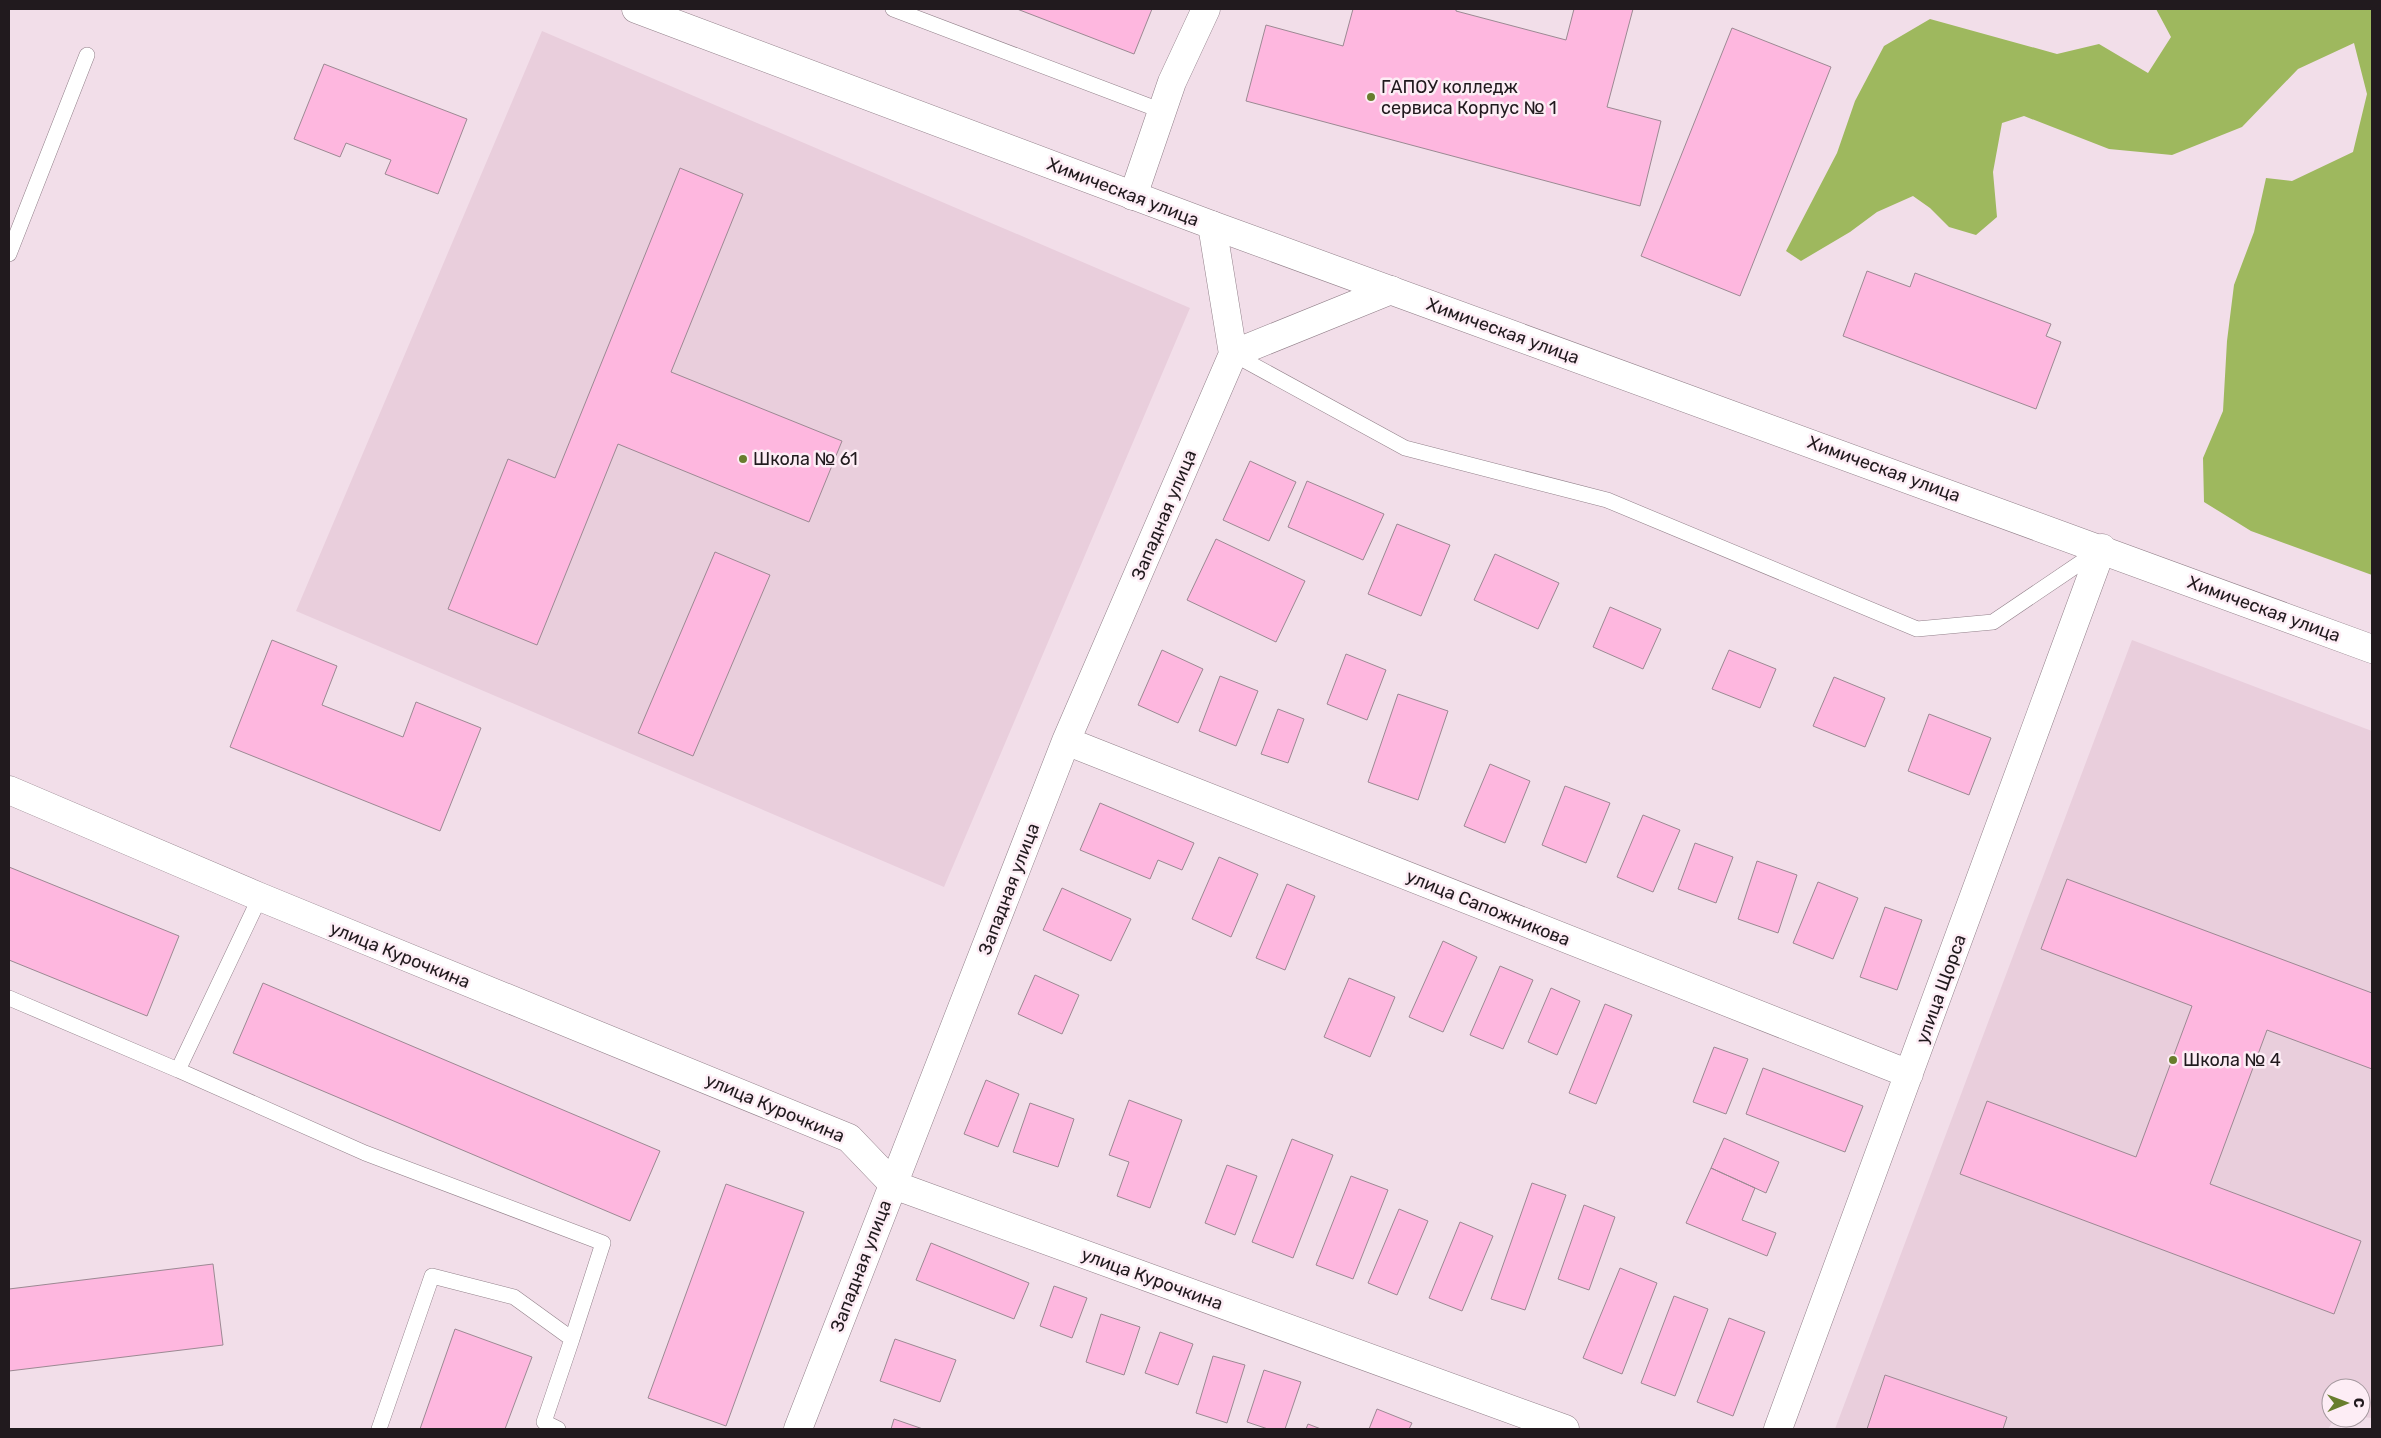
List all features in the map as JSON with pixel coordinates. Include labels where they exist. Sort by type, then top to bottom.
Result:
[{"type":"street","points":[[1133,196],[1172,82],[1206,9]]},
{"type":"street","name":"Химическая улица","points":[[647,11],[1133,196],[2372,648]]},
{"type":"street","points":[[1212,225],[1233,354],[1391,290]]},
{"type":"street","name":"Западная улица","points":[[798,1429],[1066,741],[1233,354]]},
{"type":"street","name":"улица Щорса","points":[[1778,1429],[2102,548]]},
{"type":"street","name":"улица Сапожникова","points":[[1066,741],[1909,1074]]},
{"type":"street","name":"улица Курочкина","points":[[9,790],[260,897],[849,1138],[894,1185],[1565,1429]]},
{"type":"lane","points":[[893,9],[1162,111]]},
{"type":"lane","points":[[9,254],[87,55]]},
{"type":"lane","points":[[1233,354],[1405,448],[1607,500],[1917,629],[1993,622],[2102,548]]},
{"type":"lane","points":[[178,1070],[260,897]]},
{"type":"lane","points":[[9,998],[365,1153],[604,1243],[542,1426],[558,1429]]},
{"type":"lane","points":[[379,1429],[432,1276],[514,1296],[572,1339]]},
{"type":"shaded area","name":"Школа № 61","points":[[542,31],[1190,308],[944,887],[296,611]]},
{"type":"shaded area","name":"Школа № 4","points":[[2132,640],[2372,731],[2372,1418],[2371,1378],[2321,1378],[2321,1428],[2328,1429],[1835,1429]]},
{"type":"green space","points":[[2156,9],[2372,9],[2372,575],[2251,531],[2204,502],[2203,458],[2223,411],[2227,341],[2234,285],[2254,232],[2266,178],[2292,181],[2353,152],[2367,94],[2354,43],[2298,69],[2242,127],[2172,155],[2109,149],[2024,116],[2002,123],[1993,172],[1997,217],[1976,235],[1949,227],[1930,208],[1913,196],[1877,212],[1850,232],[1801,261],[1786,251],[1837,153],[1855,101],[1884,46],[1930,19],[2057,54],[2099,44],[2148,73],[2171,37]]},
{"type":"building","points":[[1017,9],[1152,9],[1134,54]]},
{"type":"building","points":[[1353,9],[1456,9],[1456,11],[1566,40],[1574,9],[1633,9],[1607,107],[1661,121],[1640,206],[1246,101],[1266,25],[1343,46]]},
{"type":"building","points":[[1732,28],[1831,67],[1740,296],[1641,256]]},
{"type":"building","points":[[324,64],[467,119],[438,194],[385,174],[391,160],[346,143],[340,157],[294,139]]},
{"type":"building","points":[[680,168],[743,194],[671,372],[842,441],[809,522],[618,444],[537,645],[448,609],[508,459],[555,478]]},
{"type":"building","points":[[1867,271],[1910,287],[1915,273],[2051,324],[2046,336],[2061,342],[2036,409],[1843,336]]},
{"type":"building","points":[[1250,461],[1296,482],[1269,541],[1223,520]]},
{"type":"building","points":[[1307,481],[1384,514],[1363,560],[1288,527]]},
{"type":"building","points":[[1397,524],[1450,545],[1421,616],[1368,594]]},
{"type":"building","points":[[1216,539],[1305,581],[1276,642],[1187,600]]},
{"type":"building","points":[[715,552],[770,575],[693,756],[638,733]]},
{"type":"building","points":[[1495,554],[1559,583],[1538,629],[1474,600]]},
{"type":"building","points":[[1610,607],[1661,629],[1643,669],[1593,647]]},
{"type":"building","points":[[272,640],[337,666],[322,705],[403,737],[416,702],[481,728],[440,831],[230,747]]},
{"type":"building","points":[[1162,650],[1203,669],[1178,723],[1138,705]]},
{"type":"building","points":[[1729,650],[1776,669],[1760,708],[1712,689]]},
{"type":"building","points":[[1346,654],[1386,670],[1367,720],[1327,704]]},
{"type":"building","points":[[1220,676],[1258,691],[1236,746],[1199,731]]},
{"type":"building","points":[[1834,677],[1885,698],[1865,747],[1813,726]]},
{"type":"building","points":[[1398,694],[1448,711],[1418,800],[1368,782]]},
{"type":"building","points":[[1278,709],[1304,719],[1288,763],[1261,754]]},
{"type":"building","points":[[1929,714],[1991,738],[1969,795],[1908,771]]},
{"type":"building","points":[[1490,764],[1530,781],[1505,843],[1464,826]]},
{"type":"building","points":[[1565,786],[1610,803],[1586,863],[1542,845]]},
{"type":"building","points":[[1100,803],[1194,843],[1182,870],[1158,860],[1150,879],[1080,850]]},
{"type":"building","points":[[1643,815],[1680,830],[1653,892],[1617,877]]},
{"type":"building","points":[[1695,843],[1733,857],[1716,903],[1678,889]]},
{"type":"building","points":[[1219,857],[1258,874],[1231,937],[1192,919]]},
{"type":"building","points":[[1757,861],[1797,875],[1778,933],[1738,919]]},
{"type":"building","points":[[9,867],[179,936],[147,1016],[9,960]]},
{"type":"building","points":[[2067,879],[2372,993],[2372,1069],[2267,1030],[2210,1184],[2361,1241],[2334,1314],[1960,1174],[1987,1101],[2136,1157],[2192,1006],[2041,949]]},
{"type":"building","points":[[1818,882],[1858,898],[1833,959],[1793,943]]},
{"type":"building","points":[[1287,884],[1315,896],[1285,970],[1256,958]]},
{"type":"building","points":[[1062,888],[1131,919],[1111,961],[1043,930]]},
{"type":"building","points":[[1885,907],[1922,920],[1897,990],[1860,977]]},
{"type":"building","points":[[1443,941],[1477,957],[1443,1032],[1409,1017]]},
{"type":"building","points":[[1500,966],[1533,980],[1503,1049],[1470,1035]]},
{"type":"building","points":[[1035,975],[1079,995],[1062,1034],[1018,1014]]},
{"type":"building","points":[[1349,978],[1395,997],[1370,1057],[1324,1037]]},
{"type":"building","points":[[263,983],[660,1151],[630,1221],[233,1053]]},
{"type":"building","points":[[1551,988],[1580,1001],[1557,1055],[1528,1042]]},
{"type":"building","points":[[1605,1004],[1632,1015],[1596,1104],[1569,1093]]},
{"type":"building","points":[[1714,1047],[1748,1059],[1726,1114],[1693,1102]]},
{"type":"building","points":[[1763,1068],[1863,1106],[1845,1152],[1746,1114]]},
{"type":"building","points":[[986,1080],[1019,1094],[998,1147],[964,1134]]},
{"type":"building","points":[[1129,1100],[1182,1120],[1150,1208],[1117,1196],[1129,1162],[1109,1155]]},
{"type":"building","points":[[1030,1103],[1074,1119],[1058,1167],[1013,1152]]},
{"type":"building","points":[[1724,1138],[1779,1162],[1766,1193],[1711,1168]]},
{"type":"building","points":[[1292,1139],[1333,1155],[1293,1258],[1252,1242]]},
{"type":"building","points":[[1227,1165],[1257,1176],[1235,1235],[1205,1223]]},
{"type":"building","points":[[1711,1168],[1755,1188],[1742,1220],[1776,1233],[1767,1256],[1686,1223]]},
{"type":"building","points":[[1351,1176],[1388,1190],[1353,1279],[1316,1265]]},
{"type":"building","points":[[1532,1183],[1566,1195],[1525,1310],[1491,1299]]},
{"type":"building","points":[[726,1184],[804,1212],[726,1426],[648,1398]]},
{"type":"building","points":[[1584,1205],[1615,1217],[1589,1290],[1558,1279]]},
{"type":"building","points":[[1399,1209],[1428,1221],[1397,1295],[1368,1283]]},
{"type":"building","points":[[1460,1222],[1493,1236],[1462,1311],[1429,1298]]},
{"type":"building","points":[[931,1243],[1029,1283],[1014,1319],[916,1280]]},
{"type":"building","points":[[213,1264],[223,1345],[9,1371],[9,1289]]},
{"type":"building","points":[[1620,1268],[1657,1283],[1622,1374],[1583,1358]]},
{"type":"building","points":[[1054,1286],[1087,1298],[1072,1338],[1040,1326]]},
{"type":"building","points":[[1674,1296],[1708,1309],[1675,1396],[1641,1383]]},
{"type":"building","points":[[1101,1314],[1140,1327],[1124,1375],[1086,1362]]},
{"type":"building","points":[[1729,1318],[1765,1332],[1733,1416],[1697,1402]]},
{"type":"building","points":[[455,1329],[532,1357],[505,1429],[420,1429]]},
{"type":"building","points":[[1160,1332],[1193,1344],[1178,1385],[1145,1373]]},
{"type":"building","points":[[895,1339],[956,1360],[940,1402],[880,1381]]},
{"type":"building","points":[[1213,1356],[1245,1365],[1227,1423],[1196,1413]]},
{"type":"building","points":[[1264,1370],[1301,1382],[1285,1429],[1268,1429],[1247,1422]]},
{"type":"building","points":[[1885,1375],[2007,1417],[2003,1429],[1867,1429]]},
{"type":"building","points":[[1377,1409],[1412,1423],[1409,1429],[1369,1429]]},
{"type":"building","points":[[894,1419],[923,1429],[891,1429]]},
{"type":"building","points":[[1308,1424],[1321,1429],[1306,1429]]},
{"type":"place","name":"ГАПОУ колледж сервиса Корпус № 1","points":[[1371,97]]},
{"type":"place","name":"Школа № 61","points":[[743,459]]},
{"type":"place","name":"Школа № 4","points":[[2173,1060]]}]
